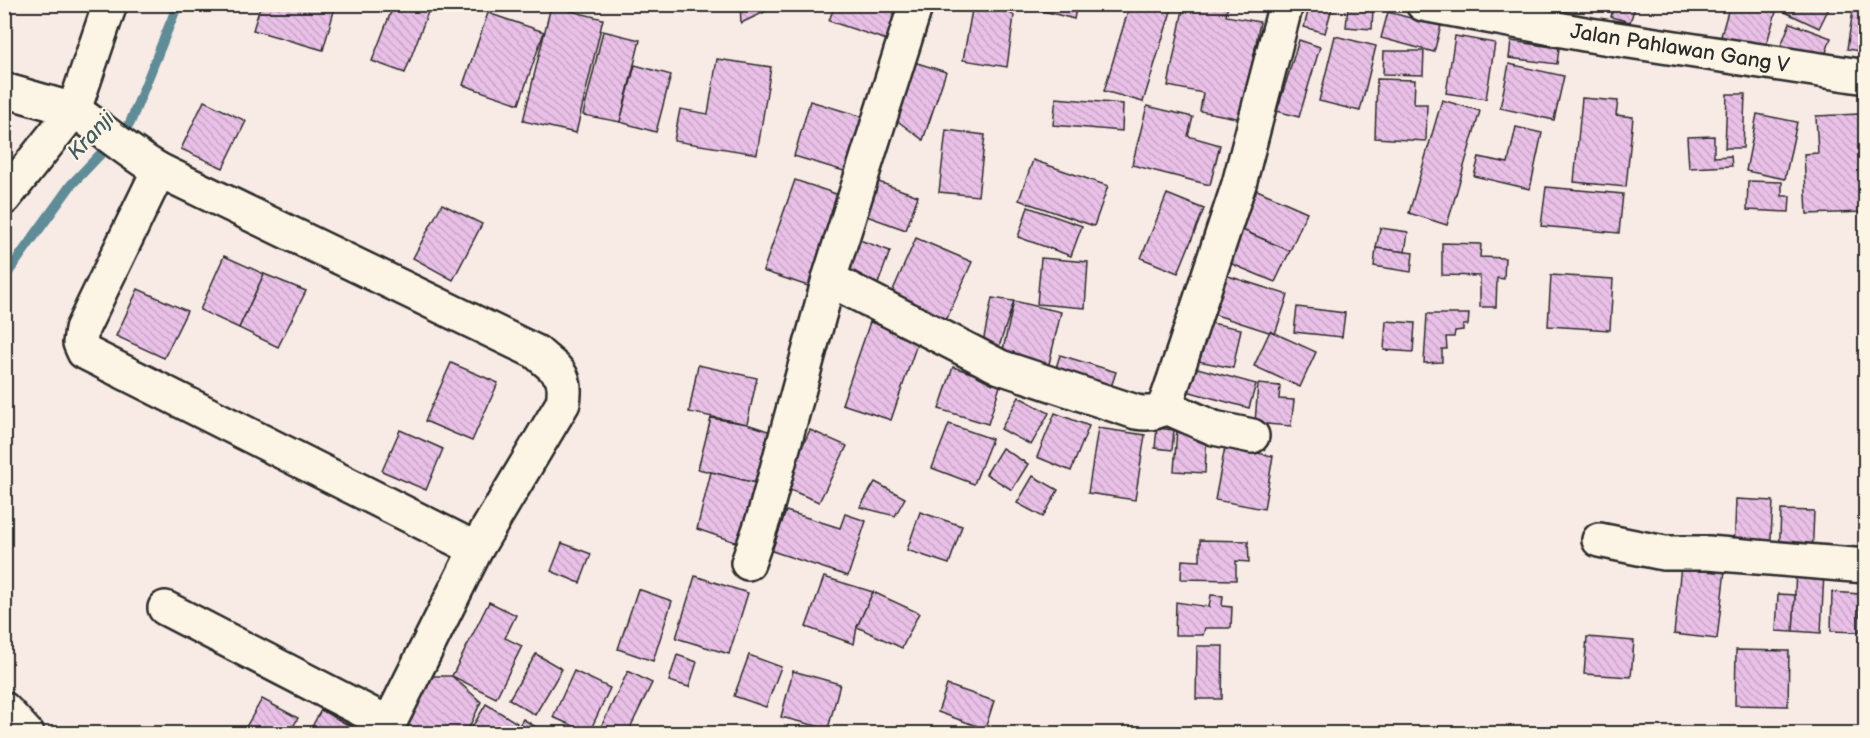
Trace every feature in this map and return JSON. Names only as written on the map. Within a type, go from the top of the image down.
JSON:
[{"type":"street","points":[[4,198],[86,118],[110,4]]},
{"type":"street","points":[[748,563],[765,517],[829,279],[916,4]]},
{"type":"street","points":[[829,279],[1000,367],[1136,412],[1158,413],[1164,406],[1239,184],[1286,4]]},
{"type":"street","name":"Jalan Pahlawan Gang V","points":[[1423,4],[1590,35],[1866,77]]},
{"type":"street","points":[[4,90],[86,118],[147,163],[536,352],[562,375],[565,389],[563,404],[476,549],[386,728],[165,608]]},
{"type":"street","points":[[147,163],[82,328],[81,343],[84,352],[476,549]]},
{"type":"street","points":[[1164,406],[1209,426],[1252,436]]},
{"type":"street","points":[[1599,540],[1664,553],[1708,553],[1866,566]]},
{"type":"street","points":[[4,709],[27,734]]},
{"type":"building","points":[[261,4],[336,4],[323,50],[253,30]]},
{"type":"building","points":[[394,4],[431,4],[405,73],[372,61]]},
{"type":"building","points":[[663,4],[687,4],[684,12]]},
{"type":"building","points":[[740,4],[775,4],[775,7],[741,23]]},
{"type":"building","points":[[835,4],[906,4],[893,42],[829,21]]},
{"type":"building","points":[[973,4],[998,4],[1014,16],[1007,67],[963,60]]},
{"type":"building","points":[[1042,4],[1077,4],[1074,19],[1040,10]]},
{"type":"building","points":[[1130,4],[1159,4],[1172,8],[1143,102],[1104,91]]},
{"type":"building","points":[[1184,4],[1228,4],[1226,16],[1260,22],[1242,119],[1200,111],[1203,93],[1168,86]]},
{"type":"building","points":[[1310,4],[1333,4],[1325,33],[1304,27]]},
{"type":"building","points":[[1614,4],[1636,4],[1630,22],[1611,17]]},
{"type":"building","points":[[1730,4],[1750,4],[1776,12],[1765,49],[1721,36]]},
{"type":"building","points":[[1788,4],[1831,4],[1819,28],[1785,12]]},
{"type":"building","points":[[1854,4],[1866,4],[1866,52],[1847,49]]},
{"type":"building","points":[[551,6],[603,19],[576,133],[523,121]]},
{"type":"building","points":[[1348,6],[1373,8],[1372,29],[1346,27]]},
{"type":"building","points":[[1388,12],[1441,26],[1434,52],[1381,38]]},
{"type":"building","points":[[488,13],[544,32],[519,104],[463,85]]},
{"type":"building","points":[[1790,23],[1831,38],[1822,64],[1780,48]]},
{"type":"building","points":[[603,31],[640,40],[620,122],[583,115]]},
{"type":"building","points":[[1335,36],[1376,46],[1360,111],[1319,101]]},
{"type":"building","points":[[1455,36],[1495,43],[1486,99],[1446,93]]},
{"type":"building","points":[[1299,40],[1320,47],[1299,117],[1277,111]]},
{"type":"building","points":[[1511,41],[1559,48],[1557,64],[1509,58]]},
{"type":"building","points":[[1384,51],[1424,51],[1423,75],[1383,74]]},
{"type":"building","points":[[717,59],[771,67],[757,154],[674,141],[680,109],[708,114]]},
{"type":"building","points":[[914,62],[946,72],[923,140],[895,119]]},
{"type":"building","points":[[1509,64],[1564,76],[1554,120],[1500,108]]},
{"type":"building","points":[[635,65],[671,75],[656,132],[620,122]]},
{"type":"building","points":[[1377,79],[1415,80],[1414,104],[1427,104],[1426,141],[1375,138]]},
{"type":"building","points":[[1727,94],[1745,94],[1743,148],[1725,148]]},
{"type":"building","points":[[1056,98],[1123,104],[1122,131],[1053,125]]},
{"type":"building","points":[[1582,98],[1618,101],[1616,115],[1633,117],[1626,187],[1574,182]]},
{"type":"building","points":[[1442,100],[1480,111],[1447,225],[1409,213]]},
{"type":"building","points":[[204,101],[246,121],[223,168],[181,149]]},
{"type":"building","points":[[810,101],[870,119],[854,174],[794,156]]},
{"type":"building","points":[[1147,106],[1193,117],[1188,136],[1220,145],[1210,185],[1132,165]]},
{"type":"building","points":[[1757,114],[1797,122],[1785,179],[1746,171]]},
{"type":"building","points":[[1859,114],[1863,212],[1807,214],[1804,154],[1818,153],[1816,116]]},
{"type":"building","points":[[1516,127],[1542,133],[1530,189],[1474,176],[1479,157],[1508,163]]},
{"type":"building","points":[[946,130],[985,135],[978,196],[939,192]]},
{"type":"building","points":[[1714,136],[1714,157],[1731,156],[1732,166],[1689,168],[1687,137]]},
{"type":"building","points":[[1033,160],[1108,186],[1094,226],[1019,200]]},
{"type":"building","points":[[795,180],[845,197],[814,288],[763,271]]},
{"type":"building","points":[[873,180],[918,196],[906,230],[861,214]]},
{"type":"building","points":[[1748,181],[1782,182],[1782,196],[1790,196],[1789,212],[1747,210]]},
{"type":"building","points":[[1546,187],[1623,194],[1619,233],[1541,226]]},
{"type":"building","points":[[1257,190],[1307,212],[1290,251],[1240,229]]},
{"type":"building","points":[[1167,194],[1204,209],[1178,273],[1141,258]]},
{"type":"building","points":[[442,204],[482,224],[453,280],[413,258]]},
{"type":"building","points":[[1028,207],[1082,226],[1071,256],[1018,237]]},
{"type":"building","points":[[1380,228],[1408,232],[1405,252],[1376,248]]},
{"type":"building","points":[[1240,229],[1290,251],[1275,282],[1225,261]]},
{"type":"building","points":[[916,238],[972,262],[945,323],[889,299]]},
{"type":"building","points":[[857,239],[890,251],[876,289],[843,277]]},
{"type":"building","points":[[1442,243],[1481,244],[1480,257],[1505,258],[1504,279],[1497,278],[1496,307],[1480,307],[1480,276],[1442,275]]},
{"type":"building","points":[[1376,248],[1413,253],[1411,272],[1374,266]]},
{"type":"building","points":[[224,256],[264,274],[239,328],[200,310]]},
{"type":"building","points":[[1041,258],[1088,262],[1085,308],[1037,304]]},
{"type":"building","points":[[264,274],[306,291],[278,347],[239,328]]},
{"type":"building","points":[[1225,275],[1288,295],[1275,334],[1213,314]]},
{"type":"building","points":[[1551,275],[1613,279],[1610,330],[1548,326]]},
{"type":"building","points":[[138,289],[187,311],[164,358],[116,336]]},
{"type":"building","points":[[992,298],[1014,301],[995,359],[983,342]]},
{"type":"building","points":[[1014,301],[1061,312],[1049,364],[1002,354]]},
{"type":"building","points":[[1297,307],[1345,313],[1342,337],[1294,332]]},
{"type":"building","points":[[1427,314],[1469,314],[1468,325],[1463,325],[1463,330],[1455,331],[1454,337],[1446,337],[1447,349],[1442,349],[1442,362],[1424,363]]},
{"type":"building","points":[[1386,321],[1415,323],[1413,352],[1384,350]]},
{"type":"building","points":[[870,322],[919,338],[891,420],[842,404]]},
{"type":"building","points":[[1206,322],[1241,329],[1233,368],[1198,361]]},
{"type":"building","points":[[1270,331],[1316,352],[1300,387],[1254,366]]},
{"type":"building","points":[[1060,355],[1116,372],[1111,387],[1055,371]]},
{"type":"building","points":[[451,363],[498,383],[472,441],[425,421]]},
{"type":"building","points":[[698,365],[757,378],[747,424],[689,412]]},
{"type":"building","points":[[1190,366],[1256,384],[1249,408],[1183,390]]},
{"type":"building","points":[[953,367],[1001,383],[988,424],[939,409]]},
{"type":"building","points":[[1258,384],[1280,386],[1279,399],[1294,400],[1291,426],[1255,423]]},
{"type":"building","points":[[1019,397],[1049,413],[1031,445],[1001,429]]},
{"type":"building","points":[[1055,413],[1089,426],[1071,471],[1037,457]]},
{"type":"building","points":[[711,418],[747,424],[777,434],[764,485],[698,469]]},
{"type":"building","points":[[949,424],[992,439],[974,484],[932,468]]},
{"type":"building","points":[[1098,428],[1145,435],[1135,500],[1088,493]]},
{"type":"building","points":[[1157,428],[1174,430],[1172,450],[1155,448]]},
{"type":"building","points":[[1177,428],[1207,430],[1205,473],[1174,471]]},
{"type":"building","points":[[400,430],[443,449],[426,490],[382,471]]},
{"type":"building","points":[[810,430],[847,446],[819,502],[783,487]]},
{"type":"building","points":[[1225,447],[1273,456],[1264,509],[1215,500]]},
{"type":"building","points":[[1002,448],[1028,464],[1012,490],[986,474]]},
{"type":"building","points":[[711,472],[764,485],[744,545],[697,529]]},
{"type":"building","points":[[1033,476],[1058,490],[1043,517],[1017,503]]},
{"type":"building","points":[[875,482],[905,498],[895,516],[860,507]]},
{"type":"building","points":[[1736,499],[1773,501],[1770,555],[1734,553]]},
{"type":"building","points":[[1781,510],[1814,511],[1812,560],[1779,559]]},
{"type":"building","points":[[786,511],[840,528],[845,514],[866,521],[848,576],[772,551]]},
{"type":"building","points":[[920,512],[962,526],[949,564],[907,550]]},
{"type":"building","points":[[1200,540],[1248,541],[1249,562],[1236,561],[1236,580],[1181,579],[1182,560],[1200,561]]},
{"type":"building","points":[[562,543],[591,554],[580,583],[551,571]]},
{"type":"building","points":[[1681,565],[1725,570],[1717,639],[1674,634]]},
{"type":"building","points":[[1796,570],[1824,572],[1821,633],[1793,631]]},
{"type":"building","points":[[695,576],[748,593],[729,654],[676,638]]},
{"type":"building","points":[[824,577],[873,592],[857,627],[854,644],[806,627]]},
{"type":"building","points":[[638,589],[672,601],[653,661],[618,649]]},
{"type":"building","points":[[873,592],[919,613],[902,648],[857,627]]},
{"type":"building","points":[[1832,592],[1860,594],[1859,632],[1831,631]]},
{"type":"building","points":[[1778,594],[1795,595],[1793,632],[1776,631]]},
{"type":"building","points":[[1211,595],[1223,596],[1222,606],[1232,607],[1231,628],[1205,628],[1203,635],[1175,635],[1176,602],[1209,607]]},
{"type":"building","points":[[489,602],[516,615],[505,638],[522,646],[496,698],[452,676]]},
{"type":"building","points":[[1587,637],[1634,641],[1631,677],[1584,674]]},
{"type":"building","points":[[1197,646],[1223,646],[1222,699],[1196,699]]},
{"type":"building","points":[[1736,650],[1789,651],[1788,706],[1735,705]]},
{"type":"building","points":[[536,654],[562,669],[535,715],[509,699]]},
{"type":"building","points":[[677,655],[697,662],[689,687],[669,681]]},
{"type":"building","points":[[749,655],[781,667],[766,707],[734,696]]},
{"type":"building","points":[[574,671],[610,688],[589,733],[553,717]]},
{"type":"building","points":[[628,671],[652,683],[627,734],[609,734],[600,729]]},
{"type":"building","points":[[793,671],[840,684],[828,729],[781,717]]},
{"type":"building","points":[[433,676],[452,676],[481,702],[466,734],[413,734],[403,728]]},
{"type":"building","points":[[947,685],[994,701],[985,729],[938,712]]},
{"type":"building","points":[[262,699],[298,718],[289,734],[242,734]]},
{"type":"building","points":[[486,704],[517,723],[511,734],[468,734]]},
{"type":"building","points":[[321,710],[363,733],[308,734]]},
{"type":"building","points":[[523,719],[547,734],[514,734]]},
{"type":"waterway","name":"Kranji","points":[[4,278],[71,185],[130,123],[178,4]]}]
